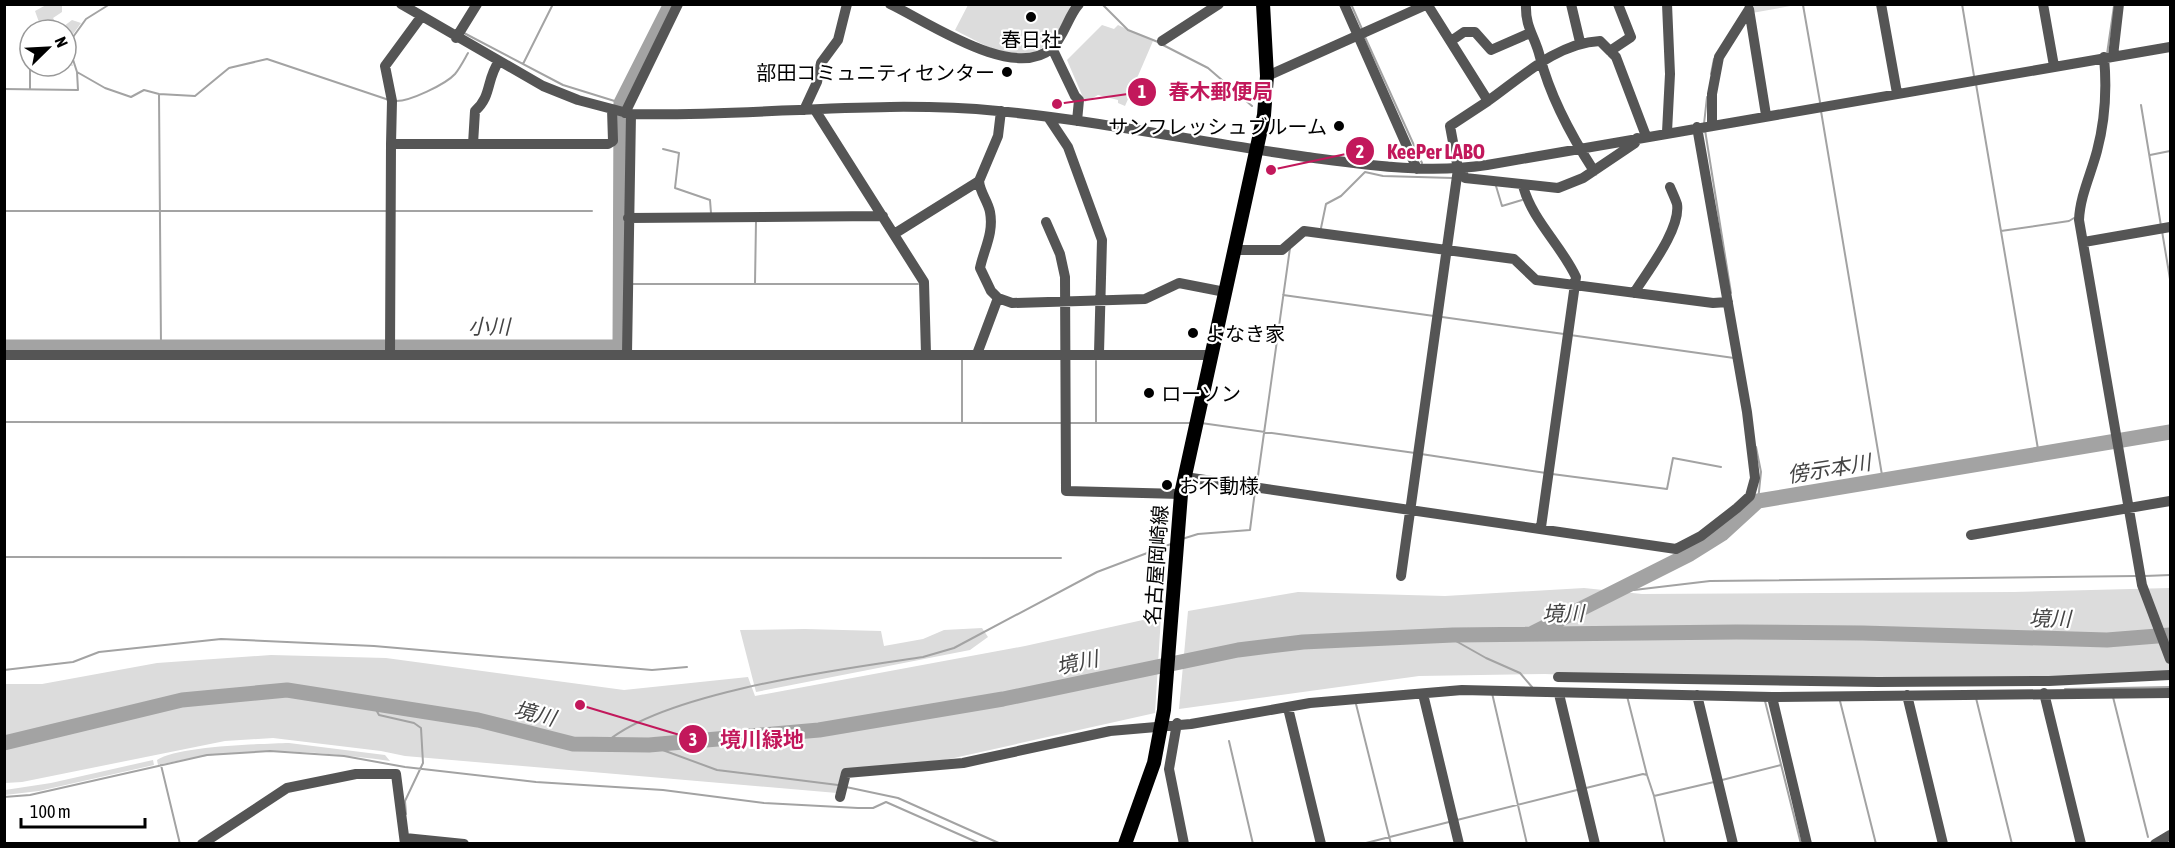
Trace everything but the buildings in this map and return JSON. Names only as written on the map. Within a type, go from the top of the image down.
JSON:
[{"type":"main road","name":"名古屋岡崎線","points":[[1125,843],[1154,763],[1162,725],[1181,494],[1257,150],[1267,76],[1263,4]]},
{"type":"street","points":[[401,4],[456,38],[569,97],[621,112],[959,107],[1077,121],[1257,150],[1417,169],[1459,169],[1697,126],[2170,47]]},
{"type":"street","points":[[456,38],[477,4]]},
{"type":"street","points":[[391,144],[608,144],[613,141],[621,112],[678,4]]},
{"type":"street","points":[[804,110],[820,74],[821,63],[838,40],[847,4]]},
{"type":"street","points":[[890,4],[986,51],[1011,59],[1029,59],[1052,48],[1077,5]]},
{"type":"street","points":[[1162,41],[1219,4]]},
{"type":"street","points":[[1344,4],[1417,169]]},
{"type":"street","points":[[1526,4],[1525,22],[1541,64],[1579,148],[1594,171]]},
{"type":"street","points":[[1571,4],[1580,42]]},
{"type":"street","points":[[1610,51],[1631,37],[1618,4]]},
{"type":"street","points":[[1667,4],[1670,74],[1667,132]]},
{"type":"street","points":[[1881,4],[1897,93]]},
{"type":"street","points":[[2043,4],[2054,66]]},
{"type":"street","points":[[2119,4],[2109,56],[2105,104],[2097,150],[2080,206],[2084,242],[2142,588],[2170,659]]},
{"type":"street","points":[[1267,76],[1427,5],[1488,101]]},
{"type":"street","points":[[1749,8],[1766,115]]},
{"type":"street","points":[[1712,124],[1712,94],[1719,57],[1749,8]]},
{"type":"street","points":[[390,356],[392,101],[386,66],[421,17]]},
{"type":"street","points":[[1451,41],[1464,32],[1475,32],[1491,50],[1530,33]]},
{"type":"street","points":[[1401,576],[1459,169],[1450,126],[1563,49],[1580,42],[1600,41],[1616,57],[1628,85],[1642,137]]},
{"type":"street","points":[[1052,48],[1079,100],[1077,121]]},
{"type":"street","points":[[473,144],[475,111],[486,101],[490,73],[499,61]]},
{"type":"street","points":[[815,110],[924,282],[926,354]]},
{"type":"street","points":[[1001,111],[998,136],[979,181],[979,189],[990,209],[992,227],[980,268],[991,291],[998,298],[1012,303],[1100,302],[1145,298],[1179,283],[1225,292]]},
{"type":"street","points":[[621,112],[628,218],[627,354]]},
{"type":"street","points":[[1048,117],[1068,147],[1102,240],[1099,353]]},
{"type":"street","points":[[1185,477],[1541,527],[1676,549],[1700,536],[1750,496],[1754,488],[1754,467],[1697,126]]},
{"type":"street","points":[[1459,169],[1465,178],[1522,186],[1558,188],[1594,171],[1642,137]]},
{"type":"street","points":[[894,234],[979,181]]},
{"type":"street","points":[[1522,186],[1526,200],[1564,253],[1576,277],[1541,527]]},
{"type":"street","points":[[1634,293],[1669,237],[1676,218],[1677,206],[1670,187]]},
{"type":"street","points":[[628,218],[883,216]]},
{"type":"street","points":[[1046,222],[1063,264],[1067,302],[1066,491],[1181,494]]},
{"type":"street","points":[[2084,242],[2170,227]]},
{"type":"street","points":[[1235,250],[1282,250],[1304,231],[1514,260],[1536,280],[1713,303],[1728,302]]},
{"type":"street","points":[[976,354],[998,298]]},
{"type":"street","points":[[4,355],[1099,353],[1211,355]]},
{"type":"street","points":[[1971,535],[2170,501]]},
{"type":"street","points":[[1558,676],[1878,682],[2049,681],[2170,675]]},
{"type":"street","points":[[841,796],[846,773],[963,763],[1110,731],[1288,708],[1310,703],[1423,693],[1505,690],[1559,694],[1772,697],[2170,693]]},
{"type":"street","points":[[1423,693],[1459,843]]},
{"type":"street","points":[[2044,693],[2081,843]]},
{"type":"street","points":[[1559,694],[1595,843]]},
{"type":"street","points":[[1697,695],[1733,843]]},
{"type":"street","points":[[1907,695],[1943,843]]},
{"type":"street","points":[[1772,697],[1807,843]]},
{"type":"street","points":[[1288,708],[1321,843]]},
{"type":"street","points":[[1177,723],[1169,769],[1184,843]]},
{"type":"street","points":[[202,843],[286,788],[356,774],[396,774],[405,841],[464,843]]},
{"type":"street","points":[[2155,843],[2170,835]]},
{"type":"shaded area","points":[[1071,4],[1059,29],[1048,43],[1024,55],[997,50],[955,30],[968,5]]},
{"type":"shaded area","points":[[46,5],[62,5],[62,12],[53,18],[38,18],[35,11]]},
{"type":"shaded area","points":[[1754,5],[1796,5],[1752,13]]},
{"type":"shaded area","points":[[1102,25],[1114,29],[1118,25],[1153,41],[1125,106],[1118,103],[1118,100],[1098,95],[1085,102],[1067,60]]},
{"type":"shaded area","points":[[1584,588],[1642,594],[2014,592],[2170,588],[2170,676],[1775,683],[1545,674],[1419,676],[1179,709],[1188,611],[1298,592],[1445,596]]},
{"type":"shaded area","points":[[1161,616],[1155,713],[945,760],[842,769],[837,793],[405,756],[273,738],[225,741],[22,782],[5,783],[5,684],[42,684],[157,663],[271,655],[386,658],[624,690],[748,677],[755,696],[1025,646]]},
{"type":"shaded area","points":[[982,628],[988,637],[970,650],[756,692],[740,630],[881,631],[884,646],[923,639],[944,630]]},
{"type":"shaded area","points":[[289,743],[385,755],[390,761],[330,754],[274,751],[218,754],[158,765],[157,760],[167,755],[200,749]]},
{"type":"shaded area","points":[[153,760],[154,765],[39,791],[5,795],[5,790],[51,783]]},
{"type":"waterway","points":[[4,89],[78,90],[77,72],[68,44],[86,19],[110,4]]},
{"type":"waterway","points":[[523,64],[553,4]]},
{"type":"waterway","name":"小川","points":[[4,347],[620,347],[621,103],[671,4]]},
{"type":"waterway","points":[[1102,4],[1128,30],[1158,42]]},
{"type":"waterway","points":[[1351,4],[1362,29]]},
{"type":"waterway","points":[[1962,4],[1974,76]]},
{"type":"waterway","points":[[1803,5],[1820,102]]},
{"type":"waterway","points":[[2107,54],[2114,6]]},
{"type":"waterway","points":[[464,33],[563,85],[621,103]]},
{"type":"waterway","points":[[1365,37],[1422,163]]},
{"type":"waterway","points":[[1163,45],[1208,68],[1252,106]]},
{"type":"waterway","points":[[395,101],[418,96],[444,83],[455,74],[468,53]]},
{"type":"waterway","points":[[78,73],[105,88],[131,97],[144,90],[159,94],[195,96],[229,68],[267,59],[389,100]]},
{"type":"waterway","points":[[1711,74],[1714,59]]},
{"type":"waterway","points":[[30,78],[30,89]]},
{"type":"waterway","points":[[1976,84],[2039,455]]},
{"type":"waterway","points":[[159,94],[161,347]]},
{"type":"waterway","points":[[1704,124],[1707,97]]},
{"type":"waterway","points":[[2141,105],[2161,226]]},
{"type":"waterway","points":[[1821,111],[1883,481]]},
{"type":"waterway","points":[[1705,130],[1731,293]]},
{"type":"waterway","points":[[663,149],[679,153],[675,188],[710,200],[711,213]]},
{"type":"waterway","points":[[2150,155],[2170,151]]},
{"type":"waterway","points":[[1321,228],[1326,204],[1341,196],[1365,172],[1383,176],[1453,178]]},
{"type":"waterway","points":[[1496,186],[1502,206],[1522,200]]},
{"type":"waterway","points":[[4,211],[386,211]]},
{"type":"waterway","points":[[394,211],[592,211]]},
{"type":"waterway","points":[[2001,231],[2069,221],[2074,218]]},
{"type":"waterway","points":[[755,284],[756,221]]},
{"type":"waterway","points":[[2162,231],[2170,279]]},
{"type":"waterway","points":[[1257,483],[1290,248]]},
{"type":"waterway","points":[[632,284],[918,284]]},
{"type":"waterway","points":[[1283,295],[1434,316]]},
{"type":"waterway","points":[[1442,317],[1564,334]]},
{"type":"waterway","points":[[1570,335],[1734,358]]},
{"type":"waterway","points":[[962,359],[962,422]]},
{"type":"waterway","points":[[1096,361],[1096,423]]},
{"type":"waterway","points":[[4,422],[1064,423]]},
{"type":"waterway","points":[[1069,423],[1193,423]]},
{"type":"waterway","points":[[1201,423],[1415,453]]},
{"type":"waterway","name":"傍示本川","points":[[1533,633],[1690,554],[1722,534],[1758,501],[2170,432]]},
{"type":"waterway","points":[[1756,447],[1761,472],[1758,501]]},
{"type":"waterway","points":[[1421,454],[1546,473]]},
{"type":"waterway","points":[[1552,474],[1667,489],[1673,458],[1721,467]]},
{"type":"waterway","points":[[1182,539],[1198,534],[1250,530],[1255,491]]},
{"type":"waterway","points":[[603,745],[630,726],[708,697],[802,676],[923,657],[954,648],[1097,572],[1171,544]]},
{"type":"waterway","points":[[4,557],[1061,558]]},
{"type":"waterway","points":[[2145,576],[2170,575]]},
{"type":"waterway","points":[[1629,585],[1634,590],[1710,581],[2136,576]]},
{"type":"waterway","name":"境川","points":[[4,743],[182,700],[287,690],[478,720],[573,744],[649,745],[819,730],[1003,699],[1238,650],[1303,642],[1453,635],[1736,632],[2107,640],[2170,635]]},
{"type":"waterway","points":[[1447,636],[1486,658],[1520,673],[1532,687]]},
{"type":"waterway","points":[[4,670],[73,662],[99,652],[221,639],[374,646],[652,670],[687,667]]},
{"type":"waterway","points":[[2065,689],[2170,687]]},
{"type":"waterway","points":[[1492,693],[1527,844]]},
{"type":"waterway","points":[[1627,696],[1647,775]]},
{"type":"waterway","points":[[2113,697],[2148,837]]},
{"type":"waterway","points":[[1976,698],[2012,844]]},
{"type":"waterway","points":[[1765,701],[1801,844]]},
{"type":"waterway","points":[[1840,701],[1876,844]]},
{"type":"waterway","points":[[373,704],[379,715],[414,723],[421,728],[423,763],[405,801],[406,814]]},
{"type":"waterway","points":[[1356,704],[1391,844]]},
{"type":"waterway","points":[[1229,741],[1253,844]]},
{"type":"waterway","points":[[649,745],[717,770],[838,785]]},
{"type":"waterway","points":[[4,797],[30,795],[207,755],[270,751],[344,756],[405,767],[536,782],[663,790],[764,803],[873,808],[886,802],[981,844]]},
{"type":"waterway","points":[[161,765],[180,844]]},
{"type":"waterway","points":[[1722,780],[1781,765]]},
{"type":"waterway","points":[[1586,788],[1643,774],[1647,775],[1654,796],[1714,782]]},
{"type":"waterway","points":[[846,787],[898,798],[1001,844]]},
{"type":"waterway","points":[[1457,820],[1577,790]]},
{"type":"waterway","points":[[1654,796],[1665,844]]},
{"type":"waterway","points":[[1362,844],[1449,822]]},
{"type":"place","name":"春日社","points":[[1031,17]]},
{"type":"place","name":"部田コミュニティセンター","points":[[1007,72]]},
{"type":"place","name":"春木郵便局","points":[[1057,104]]},
{"type":"place","name":"サンフレッシュブルーム","points":[[1339,126]]},
{"type":"place","name":"KeePer LABO","points":[[1271,170]]},
{"type":"place","name":"よなき家","points":[[1193,333]]},
{"type":"place","name":"ローソン","points":[[1149,393]]},
{"type":"place","name":"お不動様","points":[[1167,485]]},
{"type":"place","name":"境川緑地","points":[[580,705]]}]
